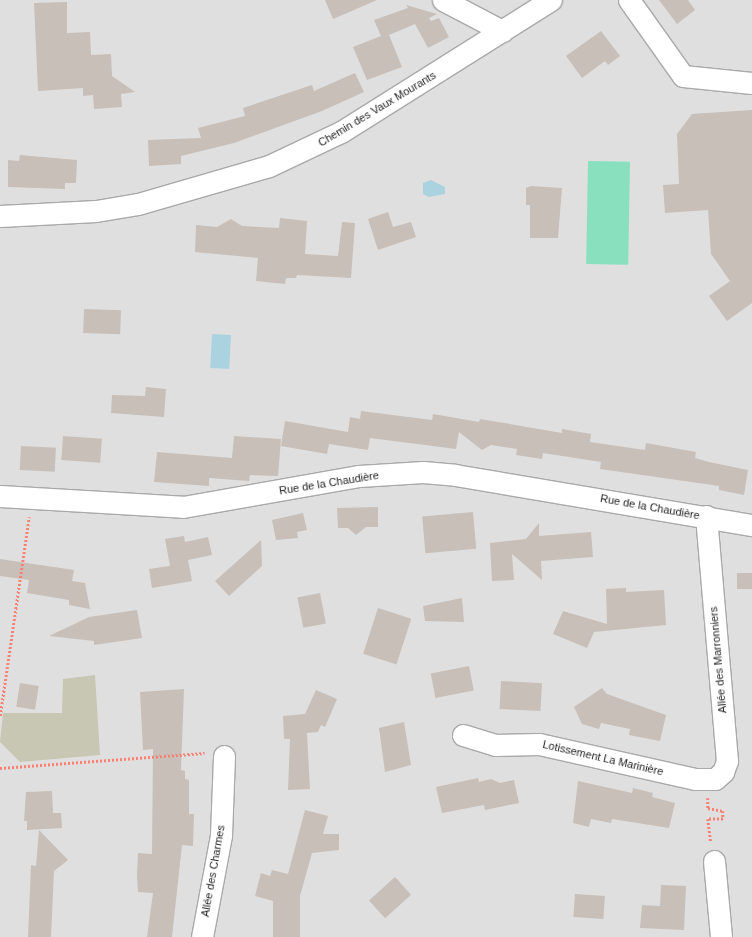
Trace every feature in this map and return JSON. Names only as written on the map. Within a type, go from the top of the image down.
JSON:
[{"type":"street","points":[[443,0],[502,31]]},
{"type":"street","name":"Chemin des Vaux Mourants","points":[[0,216],[96,211],[138,204],[269,166],[341,132],[551,0]]},
{"type":"street","points":[[629,0],[684,76],[752,84]]},
{"type":"street","name":"Rue de la Chaudière","points":[[0,496],[184,507],[359,476],[423,472],[455,474],[752,525]]},
{"type":"street","name":"Allée des Marronniers","points":[[701,780],[715,779],[724,772],[727,761],[706,516]]},
{"type":"street","name":"Lotissement La Marinière","points":[[463,735],[495,745],[539,744],[701,780]]},
{"type":"street","name":"Allée des Charmes","points":[[202,937],[221,835],[224,756]]},
{"type":"street","points":[[714,861],[721,937]]},
{"type":"path","points":[[0,716],[32,498]]},
{"type":"path","points":[[0,768],[189,753],[224,756]]},
{"type":"path","points":[[701,780],[708,808],[723,811],[723,819],[708,820],[714,861]]},
{"type":"shaded area","points":[[0,0],[752,0],[752,937],[0,937]]},
{"type":"shaded area","points":[[95,675],[100,755],[20,762],[0,742],[3,713],[62,713],[63,679]]},
{"type":"green space","points":[[588,161],[630,162],[628,265],[586,264]]},
{"type":"water","points":[[431,180],[445,187],[445,194],[429,197],[423,194],[423,183]]},
{"type":"water","points":[[212,334],[231,335],[229,369],[210,368]]},
{"type":"building","points":[[325,0],[377,0],[333,19]]},
{"type":"building","points":[[659,0],[688,0],[695,10],[677,24]]},
{"type":"building","points":[[67,2],[67,33],[90,32],[91,55],[111,54],[112,76],[135,92],[121,94],[122,107],[94,109],[93,95],[83,96],[83,88],[38,91],[34,3]]},
{"type":"building","points":[[406,5],[437,14],[429,18],[431,21],[439,18],[449,37],[428,48],[415,24],[389,35],[402,67],[367,80],[353,47],[381,36],[374,20],[408,8]]},
{"type":"building","points":[[601,31],[620,56],[608,65],[605,61],[582,78],[566,56]]},
{"type":"building","points":[[355,73],[364,92],[322,111],[234,143],[181,156],[181,164],[149,166],[148,140],[201,138],[198,128],[245,116],[243,108],[312,85],[314,91]]},
{"type":"building","points":[[752,110],[752,303],[727,321],[709,296],[730,281],[711,254],[708,210],[665,213],[663,185],[679,184],[677,134],[692,114]]},
{"type":"building","points":[[20,155],[77,160],[76,183],[65,183],[65,189],[8,187],[8,160],[19,161]]},
{"type":"building","points":[[531,186],[562,188],[558,238],[530,238],[530,205],[526,205],[526,188]]},
{"type":"building","points":[[388,212],[393,227],[411,222],[416,237],[378,250],[368,219]]},
{"type":"building","points":[[280,218],[307,221],[305,254],[338,256],[342,222],[355,223],[351,278],[297,275],[296,278],[286,278],[285,284],[256,281],[258,258],[195,252],[196,225],[217,227],[231,219],[242,226],[279,228]]},
{"type":"building","points":[[84,309],[121,310],[120,334],[83,333]]},
{"type":"building","points":[[146,387],[166,389],[164,417],[111,413],[112,395],[145,396]]},
{"type":"building","points":[[361,411],[432,420],[433,414],[479,422],[480,419],[562,433],[562,429],[591,434],[590,442],[645,450],[646,443],[696,452],[695,458],[748,470],[744,495],[719,490],[719,486],[600,469],[601,462],[543,453],[542,459],[516,455],[517,449],[491,445],[482,450],[459,432],[456,449],[370,438],[368,450],[329,444],[327,454],[281,446],[285,421],[348,432],[350,417],[360,419]]},
{"type":"building","points":[[63,436],[102,439],[100,463],[61,460]]},
{"type":"building","points":[[234,436],[281,439],[278,476],[250,475],[249,481],[209,478],[209,486],[154,482],[157,452],[232,458]]},
{"type":"building","points":[[21,446],[56,448],[55,472],[20,470]]},
{"type":"building","points":[[378,507],[378,527],[366,527],[356,535],[348,528],[338,528],[337,508]]},
{"type":"building","points":[[473,512],[476,549],[425,553],[422,516]]},
{"type":"building","points":[[303,513],[307,530],[297,532],[298,538],[276,540],[272,520]]},
{"type":"building","points":[[539,523],[539,536],[591,532],[593,557],[541,561],[542,580],[512,554],[514,580],[492,581],[490,543],[526,539]]},
{"type":"building","points":[[184,536],[185,542],[208,537],[212,555],[188,560],[192,581],[152,588],[149,569],[170,566],[165,539]]},
{"type":"building","points":[[261,540],[262,566],[229,596],[215,581]]},
{"type":"building","points":[[0,559],[74,570],[72,581],[85,583],[90,609],[69,605],[69,600],[27,593],[29,580],[0,576]]},
{"type":"building","points":[[737,573],[752,573],[752,589],[737,589]]},
{"type":"building","points":[[626,588],[626,592],[664,590],[666,625],[594,632],[587,648],[553,634],[563,611],[607,624],[606,589]]},
{"type":"building","points":[[320,593],[326,623],[303,628],[297,597]]},
{"type":"building","points":[[462,598],[464,622],[425,621],[423,606]]},
{"type":"building","points":[[378,608],[411,619],[396,664],[363,654]]},
{"type":"building","points":[[137,610],[142,638],[94,645],[94,641],[49,636],[89,617]]},
{"type":"building","points":[[469,666],[474,691],[435,698],[431,673]]},
{"type":"building","points":[[501,681],[542,683],[540,711],[500,709]]},
{"type":"building","points":[[20,683],[39,686],[35,710],[16,707]]},
{"type":"building","points":[[602,688],[607,694],[666,715],[660,741],[629,735],[630,729],[601,723],[599,729],[582,724],[574,707]]},
{"type":"building","points":[[184,689],[181,770],[185,771],[185,779],[189,780],[189,814],[194,814],[193,846],[182,845],[172,937],[147,937],[153,893],[138,892],[137,876],[138,853],[152,854],[153,749],[143,750],[140,692]]},
{"type":"building","points":[[316,690],[337,699],[325,727],[321,725],[318,732],[307,733],[310,789],[288,790],[290,739],[284,739],[283,716],[305,714]]},
{"type":"building","points":[[404,722],[411,765],[385,772],[379,728]]},
{"type":"building","points":[[478,778],[479,782],[491,779],[500,783],[514,780],[519,803],[485,810],[484,805],[442,813],[436,787]]},
{"type":"building","points":[[578,781],[632,793],[633,788],[653,793],[652,797],[675,803],[669,828],[612,819],[611,823],[591,819],[589,827],[573,823]]},
{"type":"building","points":[[52,791],[53,813],[61,813],[62,828],[27,830],[27,821],[24,821],[26,792]]},
{"type":"building","points":[[305,810],[328,816],[323,834],[339,834],[339,850],[312,853],[300,896],[300,937],[273,937],[273,901],[255,896],[261,873],[270,876],[272,870],[288,874]]},
{"type":"building","points":[[39,830],[68,860],[54,871],[51,937],[28,937],[31,865],[36,866]]},
{"type":"building","points":[[395,877],[411,895],[385,918],[369,900]]},
{"type":"building","points":[[661,885],[686,886],[684,930],[640,928],[642,905],[660,906]]},
{"type":"building","points":[[575,894],[605,896],[603,919],[573,917]]}]
